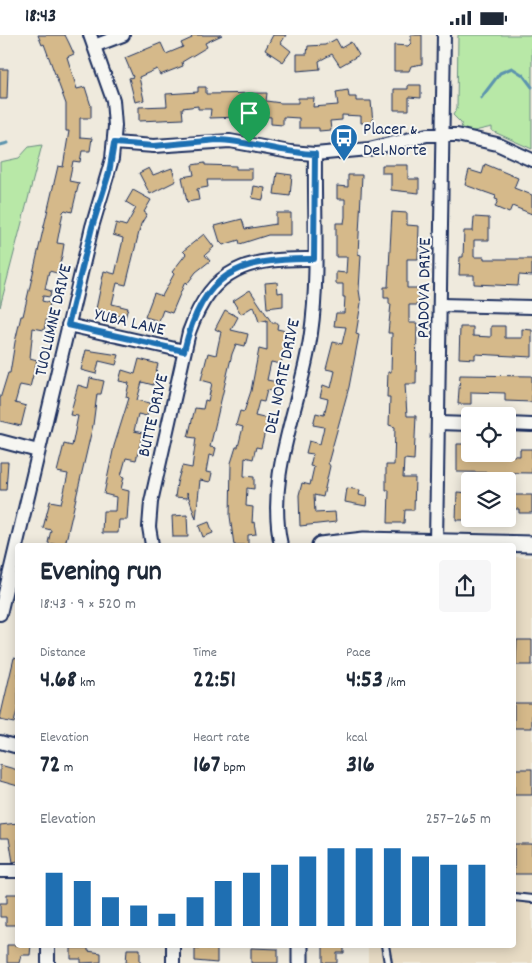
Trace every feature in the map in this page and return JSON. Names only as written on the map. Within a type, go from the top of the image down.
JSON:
[{"type":"street","points":[[92,41],[123,35]]},
{"type":"street","name":"PADOVA DRIVE","points":[[436,542],[444,35]]},
{"type":"street","name":"TUOLUMNE DRIVE","points":[[17,543],[92,227],[109,173],[114,143],[113,100],[92,41]]},
{"type":"street","points":[[114,143],[154,146],[230,141],[290,152],[315,154],[343,153],[370,149],[402,139],[443,135],[472,137],[497,144],[532,160]]},
{"type":"street","name":"DEL NORTE DRIVE","points":[[281,543],[277,526],[277,489],[311,335],[315,154]]},
{"type":"street","name":"BUTTE DRIVE","points":[[152,543],[149,527],[151,502],[184,351],[197,308],[207,293],[221,280],[238,269],[259,262],[314,259]]},
{"type":"street","points":[[440,305],[532,307]]},
{"type":"street","name":"YUBA LANE","points":[[68,325],[184,351]]},
{"type":"street","points":[[438,423],[461,424]]},
{"type":"street","points":[[516,424],[532,425]]},
{"type":"street","points":[[0,441],[38,451]]},
{"type":"street","points":[[333,543],[346,541],[484,543]]},
{"type":"street","points":[[516,544],[532,544]]},
{"type":"street","name":"TUOLUMNE DRIVE","points":[[0,615],[15,550]]},
{"type":"street","points":[[0,742],[15,746]]},
{"type":"street","points":[[0,871],[15,871]]},
{"type":"street","points":[[48,948],[48,963]]},
{"type":"street","points":[[173,948],[173,963]]},
{"type":"street","points":[[300,948],[300,963]]},
{"type":"lane","points":[[516,897],[532,899]]},
{"type":"lane","points":[[386,948],[388,963]]},
{"type":"shaded area","points":[[516,557],[532,557],[532,963],[368,963],[368,948],[516,948]]},
{"type":"green space","points":[[458,35],[532,35],[532,149],[492,131],[492,127],[470,132],[462,129],[461,123],[453,115],[457,108]]},
{"type":"green space","points":[[42,145],[0,307],[0,162],[19,158],[29,147]]},
{"type":"building","points":[[38,35],[65,35],[74,54],[67,57],[77,89],[85,87],[91,106],[91,118],[80,118],[80,137],[92,138],[90,151],[82,151],[80,162],[73,161],[69,181],[79,183],[72,212],[65,210],[63,212],[57,243],[64,244],[62,256],[57,273],[49,271],[45,289],[51,291],[50,297],[43,296],[42,301],[50,303],[44,330],[33,328],[30,358],[37,360],[30,387],[20,385],[15,403],[26,406],[21,426],[0,421],[0,399],[8,373],[10,373],[21,316],[23,316],[58,166],[63,167],[69,131],[66,131],[66,104],[44,44],[42,45]]},
{"type":"building","points":[[190,35],[222,35],[205,43],[207,47],[182,62],[183,66],[160,75],[157,69],[139,77],[144,100],[135,102],[129,78],[133,77],[125,58],[161,43],[166,54],[183,47],[181,43],[192,38]]},
{"type":"building","points":[[273,35],[286,35],[281,43],[291,51],[283,62],[265,50]]},
{"type":"building","points":[[411,35],[422,35],[422,64],[411,66],[409,71],[394,71],[394,45],[408,46],[411,43]]},
{"type":"building","points":[[336,39],[341,48],[351,42],[359,55],[340,66],[332,54],[319,61],[320,69],[297,71],[297,54],[307,54],[308,46],[325,45]]},
{"type":"building","points":[[0,69],[8,69],[7,99],[0,99]]},
{"type":"building","points":[[408,85],[421,85],[421,98],[409,97],[409,110],[394,110],[394,89],[408,89]]},
{"type":"building","points":[[198,87],[206,87],[206,94],[267,93],[266,101],[281,103],[298,103],[298,98],[314,98],[313,107],[338,105],[336,92],[348,90],[349,97],[356,97],[356,101],[371,101],[373,123],[361,123],[361,116],[342,115],[342,120],[330,121],[331,130],[319,131],[319,128],[299,128],[299,118],[283,117],[283,125],[271,124],[271,117],[259,116],[259,108],[240,107],[240,117],[210,118],[211,109],[198,109],[198,106],[182,108],[183,119],[139,121],[139,107],[167,106],[166,94],[198,92]]},
{"type":"building","points":[[205,163],[205,165],[236,166],[236,169],[252,169],[252,180],[207,180],[208,187],[197,189],[199,200],[187,202],[182,177],[194,175],[192,165]]},
{"type":"building","points":[[485,164],[518,178],[514,188],[532,195],[532,214],[512,206],[509,213],[495,207],[498,200],[495,199],[496,196],[465,185],[469,170],[482,174]]},
{"type":"building","points":[[382,165],[408,165],[408,179],[419,179],[419,193],[391,190],[391,173],[382,173]]},
{"type":"building","points":[[149,168],[153,175],[172,168],[176,181],[150,194],[139,173]]},
{"type":"building","points":[[277,173],[292,175],[290,196],[274,194]]},
{"type":"building","points":[[348,175],[362,175],[358,254],[361,255],[359,290],[361,303],[356,334],[359,335],[349,387],[328,463],[330,466],[323,497],[314,495],[315,513],[335,512],[336,522],[300,526],[299,495],[302,483],[310,485],[314,467],[310,466],[313,454],[306,453],[309,441],[320,444],[324,427],[313,425],[316,413],[324,415],[328,399],[320,397],[323,385],[331,388],[335,371],[326,369],[333,342],[342,344],[346,327],[334,326],[336,313],[344,313],[345,297],[343,297],[343,284],[336,284],[336,272],[346,273],[347,257],[336,257],[336,223],[344,223],[345,217],[345,199],[337,199],[337,186],[348,187]]},
{"type":"building","points":[[254,186],[265,188],[263,200],[252,198]]},
{"type":"building","points":[[133,190],[151,200],[144,212],[147,214],[141,224],[126,285],[117,283],[112,304],[128,308],[125,318],[96,309],[104,271],[115,274],[122,244],[123,238],[113,235],[116,223],[126,226],[136,208],[126,202]]},
{"type":"building","points":[[392,212],[407,213],[407,225],[419,226],[418,259],[407,259],[407,288],[418,288],[418,305],[409,305],[409,323],[417,323],[416,384],[405,384],[407,416],[416,416],[414,460],[404,459],[403,478],[415,478],[414,510],[405,510],[404,523],[388,523],[389,490],[386,490],[386,465],[394,465],[395,427],[389,425],[390,397],[387,397],[388,372],[391,372],[392,333],[388,333],[391,304],[389,304],[389,298],[384,298],[384,287],[388,287]]},
{"type":"building","points":[[276,213],[291,213],[291,235],[268,235],[240,244],[239,240],[223,245],[220,242],[215,226],[242,219],[245,229],[276,224]]},
{"type":"building","points":[[474,217],[489,218],[489,240],[474,240],[474,257],[484,257],[484,259],[532,259],[532,276],[519,275],[518,286],[474,284],[474,275],[459,275],[460,257],[463,257],[464,231],[473,231]]},
{"type":"building","points":[[204,234],[214,247],[205,255],[210,261],[196,272],[187,284],[185,282],[172,313],[163,310],[159,321],[145,317],[154,293],[162,296],[174,274],[172,272],[186,254],[183,251]]},
{"type":"building","points":[[277,282],[278,293],[283,292],[283,306],[267,308],[265,283]]},
{"type":"building","points":[[250,290],[272,323],[278,323],[277,329],[286,331],[281,364],[271,362],[267,380],[277,382],[275,392],[267,390],[264,402],[259,401],[255,416],[268,419],[261,448],[256,447],[253,459],[245,457],[244,476],[254,477],[254,489],[247,488],[246,506],[253,507],[252,523],[254,522],[256,534],[248,535],[248,543],[234,543],[230,516],[231,463],[236,447],[238,447],[243,427],[236,425],[240,411],[244,412],[251,391],[259,349],[267,351],[267,320],[259,322],[254,306],[241,314],[233,301]]},
{"type":"building","points":[[225,310],[238,317],[231,330],[248,334],[245,346],[236,344],[232,354],[210,447],[216,448],[214,456],[209,455],[206,472],[212,473],[210,482],[200,480],[196,519],[187,492],[187,498],[175,497],[182,466],[192,468],[196,438],[188,437],[195,408],[203,409],[205,400],[208,401],[212,383],[201,380],[208,353],[216,355],[221,332],[215,329]]},
{"type":"building","points":[[491,326],[505,326],[505,338],[522,338],[522,329],[532,330],[532,357],[475,354],[475,359],[459,358],[460,327],[473,327],[473,336],[491,337]]},
{"type":"building","points":[[86,350],[119,355],[116,365],[99,361],[96,374],[81,370]]},
{"type":"building","points":[[139,359],[158,364],[153,385],[142,382],[137,400],[150,403],[147,416],[138,414],[134,431],[143,433],[136,460],[126,458],[121,476],[124,477],[121,489],[129,491],[127,520],[119,520],[118,533],[102,533],[103,511],[115,511],[116,497],[104,494],[114,446],[129,398],[126,397],[129,383],[119,381],[122,370],[135,374]]},
{"type":"building","points":[[460,375],[532,376],[532,402],[505,401],[505,393],[471,392],[471,404],[458,404]]},
{"type":"building","points":[[90,378],[104,381],[101,394],[97,394],[93,425],[65,543],[48,543],[51,530],[43,528],[50,501],[61,503],[68,474],[57,472],[64,444],[72,446],[78,416],[70,415],[78,385],[88,388]]},
{"type":"building","points":[[457,444],[461,444],[461,462],[516,462],[516,456],[520,456],[520,449],[532,449],[532,473],[457,472]]},
{"type":"building","points":[[0,462],[8,462],[6,490],[0,490]]},
{"type":"building","points":[[347,488],[360,490],[359,495],[367,497],[366,506],[345,502]]},
{"type":"building","points":[[457,492],[461,492],[461,520],[456,520]]},
{"type":"building","points":[[516,495],[532,495],[532,513],[519,513],[519,509],[516,509]]},
{"type":"building","points":[[187,515],[188,537],[173,537],[172,516]]},
{"type":"building","points":[[209,522],[213,533],[203,537],[199,526]]},
{"type":"building","points":[[517,640],[532,640],[532,665],[516,665]]},
{"type":"building","points":[[14,658],[14,723],[0,720]]},
{"type":"building","points":[[516,703],[532,703],[532,728],[516,728]]},
{"type":"building","points":[[0,765],[15,769],[15,785],[0,781]]},
{"type":"building","points":[[516,769],[532,769],[532,795],[516,795]]},
{"type":"building","points":[[15,823],[15,862],[13,862],[9,838],[0,838],[0,825]]},
{"type":"building","points":[[516,844],[532,844],[532,874],[516,874]]},
{"type":"building","points":[[7,894],[15,894],[15,925],[6,925],[6,917],[0,917],[0,903],[7,903]]},
{"type":"building","points":[[7,945],[15,945],[15,948],[31,948],[30,955],[21,955],[19,963],[7,963]]},
{"type":"building","points":[[71,948],[88,948],[88,951],[101,953],[101,962],[81,963],[81,959],[71,959]]},
{"type":"building","points":[[195,948],[217,949],[217,963],[195,961]]},
{"type":"building","points":[[251,948],[278,949],[278,963],[251,963]]},
{"type":"building","points":[[323,948],[344,948],[344,953],[337,953],[337,963],[323,963]]},
{"type":"building","points":[[127,949],[140,949],[140,963],[126,963]]},
{"type":"waterway","points":[[481,98],[500,73],[512,68],[523,75],[532,87]]},
{"type":"waterway","points":[[0,145],[8,143]]},
{"type":"place","name":"Placer & Del Norte","points":[[344,162]]},
{"type":"route","points":[[217,140],[249,143],[302,154],[315,154],[314,259],[278,259],[259,262],[238,269],[221,280],[207,293],[197,308],[184,351],[68,325],[92,227],[109,173],[114,143],[154,146],[217,140]]}]
